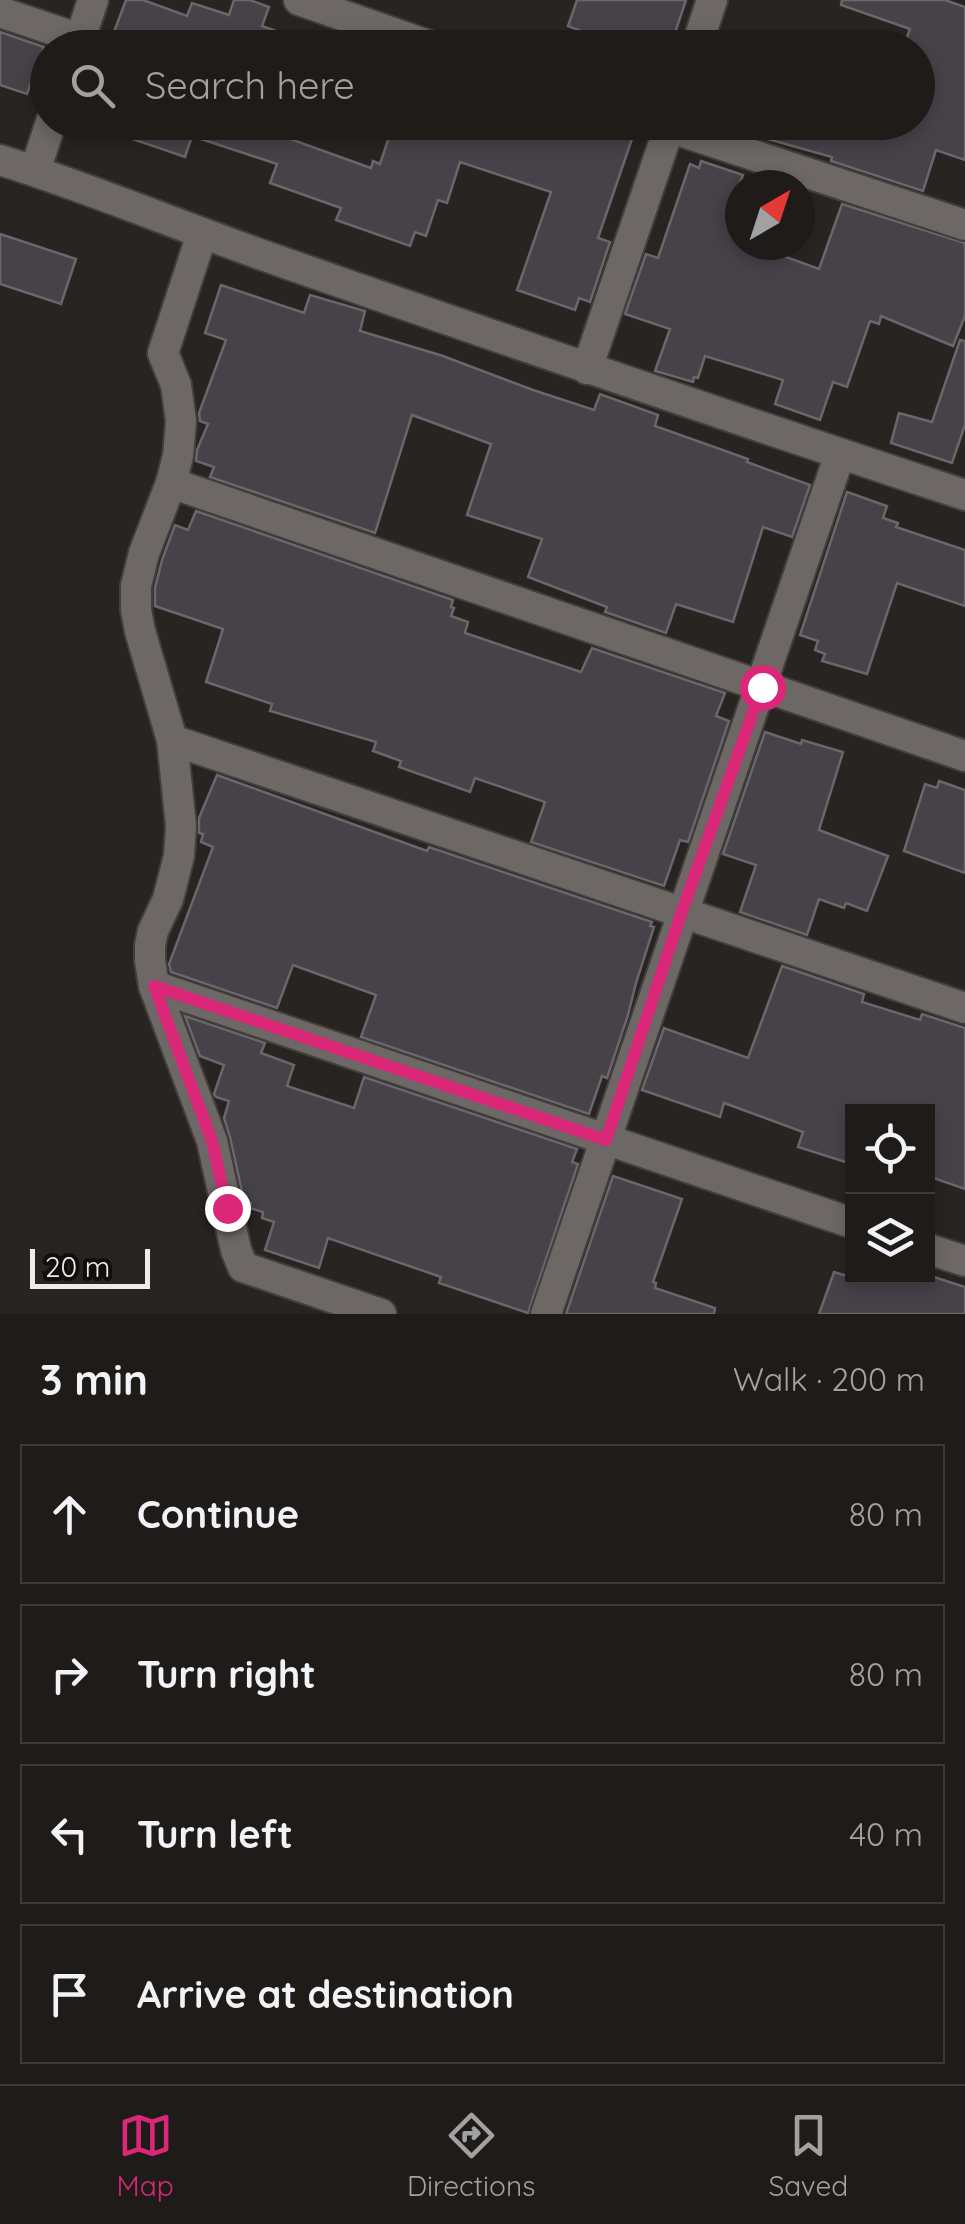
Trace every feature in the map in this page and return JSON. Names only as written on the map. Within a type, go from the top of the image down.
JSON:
[{"type":"street","points":[[83,30],[93,0]]},
{"type":"street","points":[[299,0],[385,30]]},
{"type":"street","points":[[702,30],[712,0]]},
{"type":"street","points":[[0,12],[46,30]]},
{"type":"street","points":[[35,171],[46,140]]},
{"type":"street","points":[[587,369],[659,140]]},
{"type":"street","points":[[712,140],[965,225]]},
{"type":"street","points":[[0,160],[587,369],[965,495]]},
{"type":"street","points":[[202,234],[164,353],[176,386],[181,421],[178,456],[136,586],[140,631],[172,740],[181,826],[179,856],[168,899],[150,945],[154,986],[212,1141],[243,1267],[381,1314]]},
{"type":"street","points":[[546,1314],[840,454]]},
{"type":"street","points":[[171,483],[965,756]]},
{"type":"street","points":[[172,740],[965,1008]]},
{"type":"street","points":[[154,986],[845,1221]]},
{"type":"street","points":[[935,1251],[965,1261]]},
{"type":"building","points":[[126,0],[143,0],[187,16],[192,3],[229,15],[234,0],[250,0],[269,7],[262,26],[273,30],[115,30]]},
{"type":"building","points":[[577,0],[686,0],[676,30],[578,30],[568,26]]},
{"type":"building","points":[[842,0],[945,0],[965,7],[965,160],[936,150],[923,191],[831,161],[832,157],[771,140],[935,140],[935,30],[910,30],[841,5]]},
{"type":"building","points":[[0,32],[30,42],[30,86],[27,94],[0,85]]},
{"type":"building","points":[[135,140],[191,140],[185,157]]},
{"type":"building","points":[[204,140],[293,140],[371,168],[373,161],[380,164],[388,140],[632,140],[598,238],[610,242],[590,302],[579,298],[575,310],[517,290],[551,192],[460,162],[447,203],[438,200],[426,236],[415,232],[410,246],[336,220],[341,208],[270,183],[277,164]]},
{"type":"building","points":[[701,161],[728,170],[725,260],[794,260],[819,269],[842,204],[965,243],[965,316],[953,346],[881,316],[879,324],[870,321],[847,387],[833,382],[820,420],[775,404],[783,380],[705,356],[693,382],[655,371],[670,329],[625,314],[646,254],[658,258],[690,164],[699,168]]},
{"type":"building","points":[[0,234],[76,259],[61,304],[0,284]]},
{"type":"building","points":[[221,285],[304,313],[310,295],[365,311],[360,331],[594,410],[600,394],[658,415],[655,426],[810,485],[792,537],[763,527],[733,622],[676,604],[666,633],[605,612],[607,607],[528,577],[542,539],[467,515],[491,444],[412,415],[375,533],[210,477],[214,467],[196,461],[208,424],[200,421],[199,413],[226,340],[205,333]]},
{"type":"building","points":[[960,340],[965,341],[965,425],[952,463],[891,443],[899,413],[932,422]]},
{"type":"building","points":[[847,492],[887,506],[883,518],[898,523],[896,527],[965,550],[965,606],[897,583],[867,674],[822,661],[825,654],[815,650],[818,641],[800,635]]},
{"type":"building","points":[[196,511],[453,600],[451,616],[468,622],[465,633],[581,672],[592,648],[725,693],[716,716],[729,721],[688,842],[680,840],[664,886],[531,842],[545,802],[475,778],[470,792],[399,767],[401,761],[373,751],[376,742],[270,711],[272,704],[206,682],[223,629],[155,606],[155,588],[175,525],[188,530]]},
{"type":"building","points":[[765,732],[843,752],[819,830],[888,856],[867,911],[819,899],[807,935],[740,912],[756,865],[723,854]]},
{"type":"building","points":[[217,775],[427,851],[429,847],[652,922],[650,926],[654,927],[628,1015],[607,1078],[602,1076],[589,1114],[361,1037],[376,995],[293,965],[277,1008],[171,972],[169,964],[213,847],[201,842],[199,818]]},
{"type":"building","points":[[939,781],[965,790],[965,873],[904,851],[925,784],[937,788]]},
{"type":"building","points":[[782,966],[864,994],[862,1002],[920,1020],[922,1014],[965,1028],[965,1189],[935,1178],[935,1104],[845,1104],[845,1162],[798,1147],[803,1132],[724,1103],[720,1117],[642,1090],[664,1028],[748,1058]]},
{"type":"building","points":[[185,1016],[265,1043],[261,1053],[294,1065],[287,1086],[354,1108],[364,1077],[577,1149],[572,1162],[578,1164],[528,1313],[439,1283],[441,1277],[328,1238],[319,1268],[265,1250],[274,1222],[262,1218],[263,1212],[250,1208],[251,1203],[244,1201],[224,1118],[229,1101],[214,1094],[224,1065],[200,1056]]},
{"type":"building","points":[[613,1176],[682,1199],[653,1282],[655,1288],[715,1308],[714,1314],[566,1314]]},
{"type":"building","points":[[834,1272],[845,1275],[845,1284],[935,1284],[935,1277],[965,1287],[965,1314],[819,1314]]},
{"type":"route","points":[[227,1208],[212,1141],[154,986],[606,1140],[762,687]]}]
